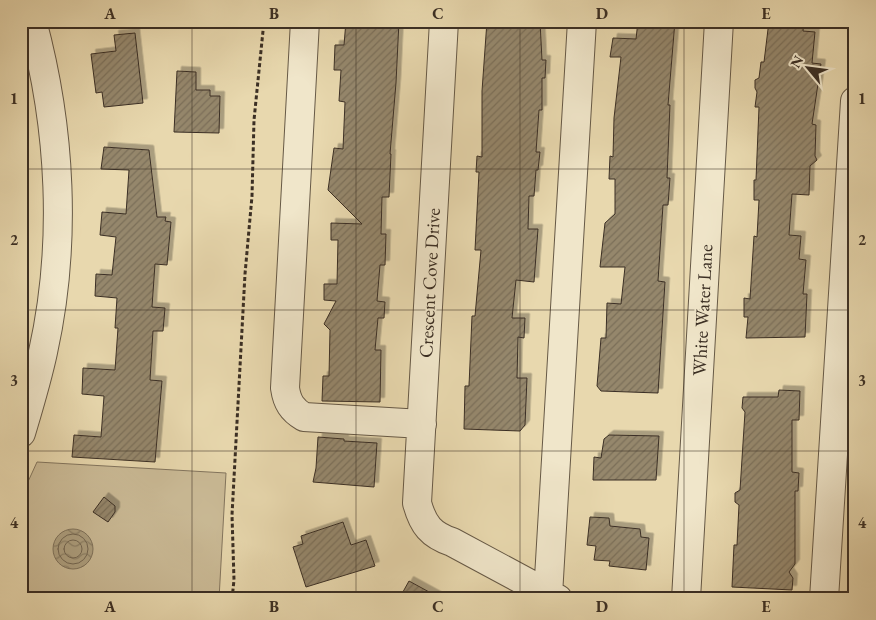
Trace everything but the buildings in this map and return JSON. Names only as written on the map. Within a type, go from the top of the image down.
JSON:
[{"type":"street","points":[[21,433],[33,395],[45,343],[55,273],[58,221],[54,134],[48,91],[32,21]]},
{"type":"street","points":[[305,21],[286,397],[296,413],[304,417],[422,424]]},
{"type":"street","name":"Crescent Cove Drive","points":[[444,21],[417,503],[421,517],[428,529],[440,538],[452,542],[553,597]]},
{"type":"street","points":[[553,597],[582,21]]},
{"type":"street","name":"White Water Lane","points":[[686,599],[719,21]]},
{"type":"street","points":[[824,599],[855,101]]},
{"type":"path","points":[[232,599],[234,580],[232,515],[243,303],[252,196],[254,120],[264,21]]},
{"type":"shaded area","points":[[37,462],[226,473],[219,599],[25,599],[21,597],[21,497]]},
{"type":"water","points":[[77,529],[84,532],[90,538],[93,549],[92,557],[84,566],[77,569],[69,569],[62,566],[54,557],[53,545],[56,538],[65,530]]}]
